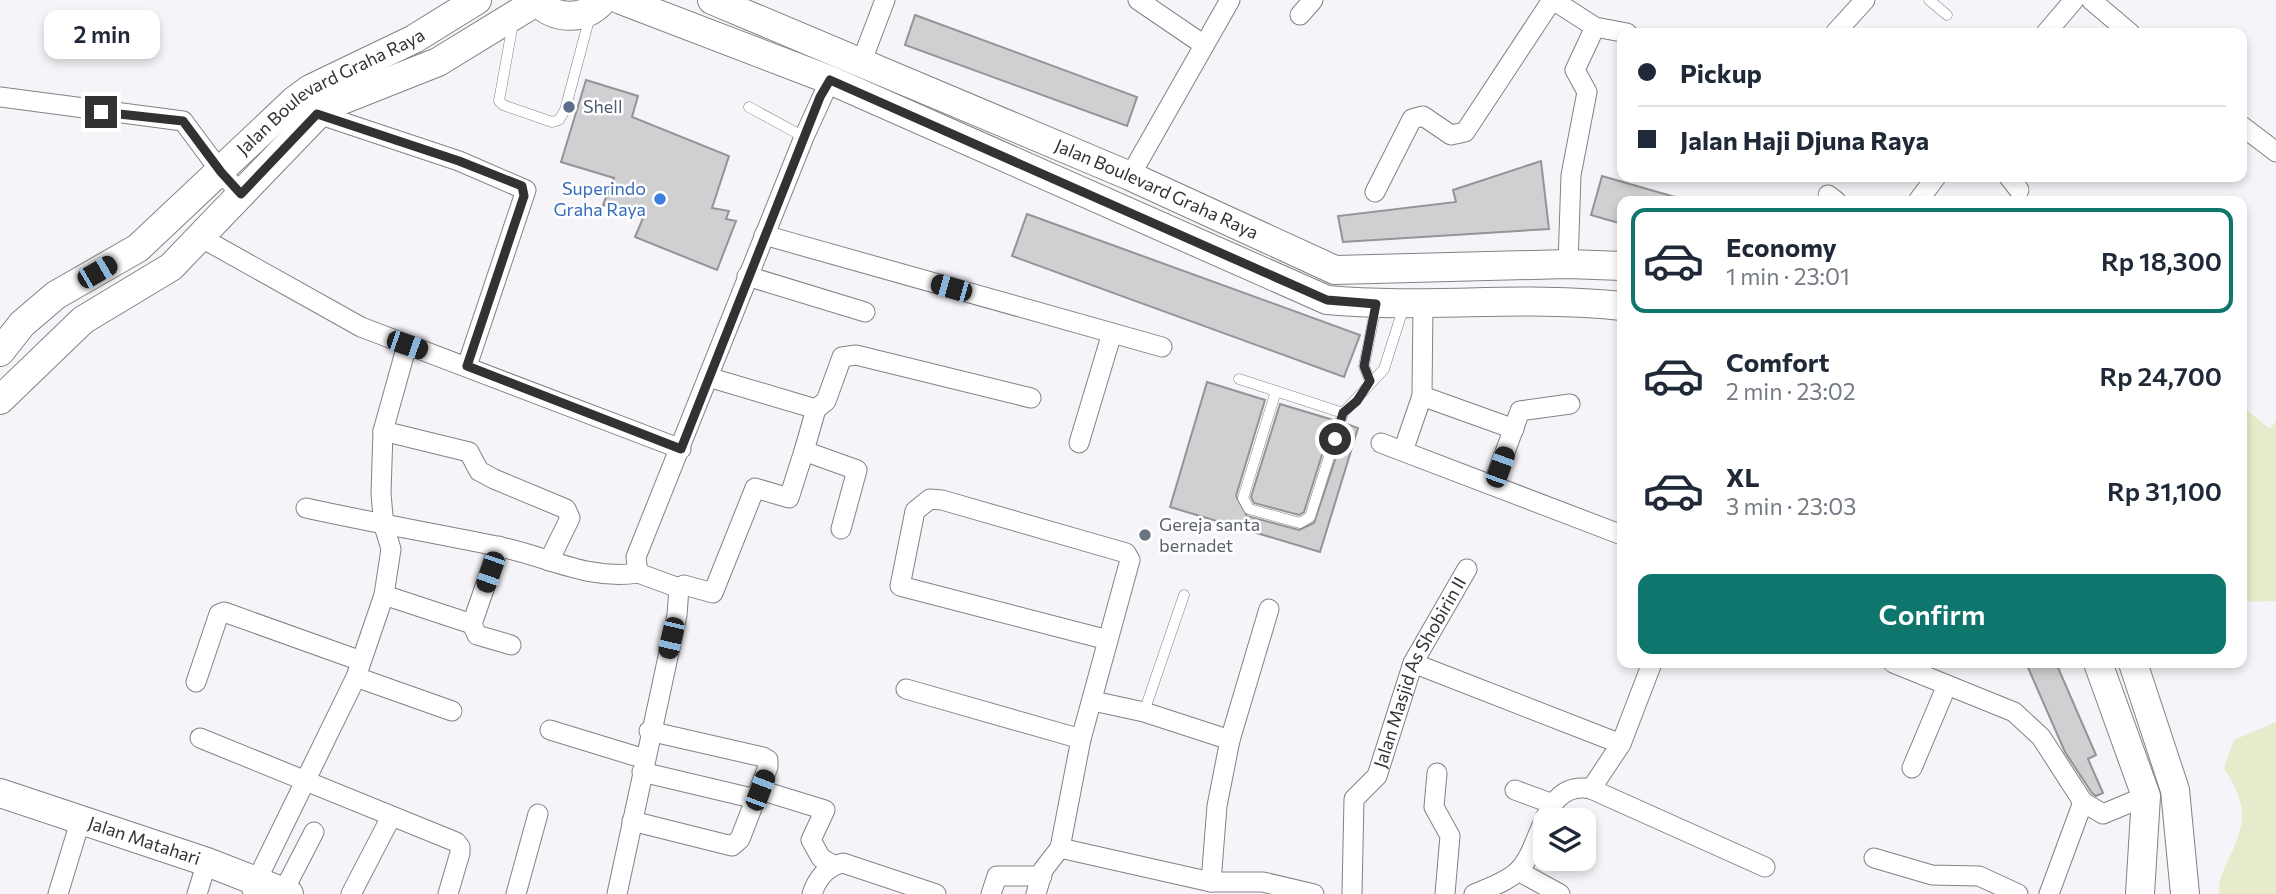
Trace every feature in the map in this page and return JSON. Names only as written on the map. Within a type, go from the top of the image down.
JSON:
[{"type":"main road","name":"Jalan Boulevard Graha Raya","points":[[0,400],[54,344],[83,320],[171,267],[317,114],[346,97],[446,9],[477,0]]},
{"type":"main road","name":"Jalan Boulevard Graha Raya","points":[[621,0],[830,80],[1327,300],[1376,304],[1575,301],[1617,305]]},
{"type":"main road","name":"Jalan Boulevard Graha Raya","points":[[712,0],[1130,176],[1335,270],[1568,264],[1617,266]]},
{"type":"main road","points":[[529,6],[568,17],[597,5]]},
{"type":"main road","name":"Jalan Boulevard Graha Raya","points":[[0,352],[22,324],[56,295],[138,248],[295,100],[310,89],[374,73],[439,62],[529,6]]},
{"type":"main road","points":[[1327,300],[1335,270]]},
{"type":"main road","points":[[2100,668],[2144,788],[2140,894]]},
{"type":"main road","points":[[2135,668],[2173,781],[2185,894]]},
{"type":"main road","points":[[2144,788],[2173,781]]},
{"type":"main road","name":"Jalan Matahari","points":[[0,793],[80,822],[207,862],[253,887],[286,893]]},
{"type":"street","points":[[1138,0],[1204,45]]},
{"type":"street","points":[[1130,176],[1230,0]]},
{"type":"street","points":[[1375,192],[1412,119],[1423,116],[1451,135],[1465,132],[1552,0],[1595,27],[1617,31]]},
{"type":"street","points":[[1840,28],[1865,0]]},
{"type":"street","points":[[2050,28],[2074,0]]},
{"type":"street","points":[[2091,0],[2124,28]]},
{"type":"street","points":[[860,64],[879,15]]},
{"type":"street","points":[[1568,264],[1571,175],[1587,92],[1575,70],[1595,27]]},
{"type":"street","points":[[638,573],[636,558],[747,276],[830,80]]},
{"type":"street","points":[[0,97],[183,121],[241,194]]},
{"type":"street","points":[[317,114],[459,161],[526,190],[467,366]]},
{"type":"street","points":[[2247,129],[2276,152]]},
{"type":"street","points":[[764,235],[1162,347]]},
{"type":"street","points":[[200,237],[361,327],[681,449]]},
{"type":"street","points":[[747,276],[865,312]]},
{"type":"street","points":[[1403,451],[1422,396],[1414,304]]},
{"type":"street","points":[[1079,443],[1112,333]]},
{"type":"street","points":[[253,887],[359,669],[384,595],[391,550],[384,526],[383,431],[407,345]]},
{"type":"street","points":[[306,508],[384,526],[499,546],[614,577],[638,573],[679,588],[684,585],[713,593],[755,488],[789,498],[816,410],[826,401],[842,357],[856,355],[1031,398]]},
{"type":"street","points":[[708,377],[816,410]]},
{"type":"street","points":[[1422,396],[1514,429]]},
{"type":"street","points":[[1493,485],[1520,411],[1570,404]]},
{"type":"street","points":[[383,431],[469,452],[480,471],[566,509],[570,517],[549,561]]},
{"type":"street","points":[[1381,443],[1617,533]]},
{"type":"street","points":[[804,451],[857,470],[841,528]]},
{"type":"street","points":[[991,894],[997,876],[1039,885],[1060,848],[1081,739],[1130,569],[1126,553],[942,500],[930,499],[915,511],[900,586],[1108,640]]},
{"type":"street","points":[[499,546],[472,624],[477,635],[511,645]]},
{"type":"street","name":"Jalan Masjid As Shobirin II","points":[[1352,894],[1354,799],[1377,776],[1413,663],[1467,569]]},
{"type":"street","points":[[617,894],[649,732],[677,615],[679,588]]},
{"type":"street","points":[[384,595],[472,624]]},
{"type":"street","points":[[1211,882],[1217,806],[1230,740],[1269,609]]},
{"type":"street","points":[[196,682],[219,614],[224,612],[452,711]]},
{"type":"street","points":[[1413,663],[1621,744]]},
{"type":"street","points":[[1591,789],[1621,744],[1650,668]]},
{"type":"street","points":[[1905,668],[2014,712],[2041,737],[2083,802],[2103,814],[2144,788]]},
{"type":"street","points":[[1912,768],[1947,685]]},
{"type":"street","points":[[906,689],[1081,739]]},
{"type":"street","points":[[1093,701],[1144,712],[1230,740]]},
{"type":"street","points":[[550,730],[644,765],[825,810],[811,840],[821,858],[833,865]]},
{"type":"street","points":[[632,821],[732,846],[740,839],[768,767],[768,760],[763,757],[649,732]]},
{"type":"street","points":[[200,738],[306,780],[460,847],[448,894]]},
{"type":"street","points":[[1437,773],[1434,807],[1450,836],[1445,894]]},
{"type":"street","points":[[1474,894],[1518,871],[1553,804],[1571,787],[1591,789],[1765,867]]},
{"type":"street","points":[[1515,790],[1553,804]]},
{"type":"street","points":[[2049,894],[2083,802]]},
{"type":"street","points":[[516,894],[538,814]]},
{"type":"street","points":[[351,894],[391,817]]},
{"type":"street","points":[[58,894],[80,822]]},
{"type":"street","points":[[286,893],[314,832]]},
{"type":"street","points":[[1060,848],[1211,882],[1263,882],[1314,894]]},
{"type":"street","points":[[1874,858],[1932,875],[1979,876],[2018,894]]},
{"type":"street","points":[[197,894],[207,862]]},
{"type":"street","points":[[812,894],[816,881],[833,865],[844,863],[936,894]]},
{"type":"street","points":[[1518,871],[1560,894]]},
{"type":"lane","points":[[1929,0],[1947,15]]},
{"type":"lane","points":[[529,6],[498,95],[499,101],[552,122],[559,120],[565,110],[597,5]]},
{"type":"lane","points":[[749,107],[804,137]]},
{"type":"lane","points":[[1370,381],[1364,366],[1376,304]]},
{"type":"lane","points":[[1276,391],[1243,498],[1249,509],[1300,523],[1310,517],[1343,413],[1384,369],[1414,304]]},
{"type":"lane","points":[[1364,366],[1384,369]]},
{"type":"lane","points":[[1238,379],[1343,413]]},
{"type":"lane","points":[[1144,712],[1184,595]]},
{"type":"green space","points":[[2247,410],[2270,429],[2276,421],[2276,601],[2247,602]]},
{"type":"green space","points":[[2276,722],[2276,894],[2219,894],[2221,878],[2238,836],[2242,814],[2237,793],[2224,768],[2234,740]]},
{"type":"building","points":[[915,15],[1137,97],[1127,126],[905,45]]},
{"type":"building","name":"Superindo Graha Raya","points":[[586,80],[638,96],[632,117],[729,156],[712,208],[729,211],[726,219],[736,221],[717,270],[635,237],[643,218],[603,205],[614,178],[561,162]]},
{"type":"building","points":[[1541,161],[1549,229],[1343,242],[1338,216],[1456,202],[1453,190]]},
{"type":"building","points":[[1602,176],[1672,196],[1617,196],[1617,223],[1591,215]]},
{"type":"building","points":[[1027,214],[1360,335],[1344,377],[1012,256]]},
{"type":"building","points":[[1207,382],[1265,400],[1236,496],[1247,516],[1299,530],[1314,523],[1347,424],[1358,428],[1320,552],[1170,507]]},
{"type":"building","points":[[1280,404],[1333,420],[1304,512],[1299,515],[1254,503],[1251,497]]},
{"type":"building","points":[[2028,668],[2058,668],[2096,755],[2088,759],[2103,793],[2096,796],[2092,793],[2065,752]]},
{"type":"place","name":"Shell","points":[[569,107]]},
{"type":"place","name":"Superindo Graha Raya","points":[[660,199]]},
{"type":"place","name":"Gereja santa bernadet","points":[[1145,535]]},
{"type":"route","points":[[101,112],[183,121],[241,194],[317,114],[459,161],[522,186],[526,190],[467,366],[681,449],[755,256],[820,97],[830,80],[1327,300],[1376,304],[1364,366],[1370,381],[1357,401],[1343,413],[1335,439]]}]
